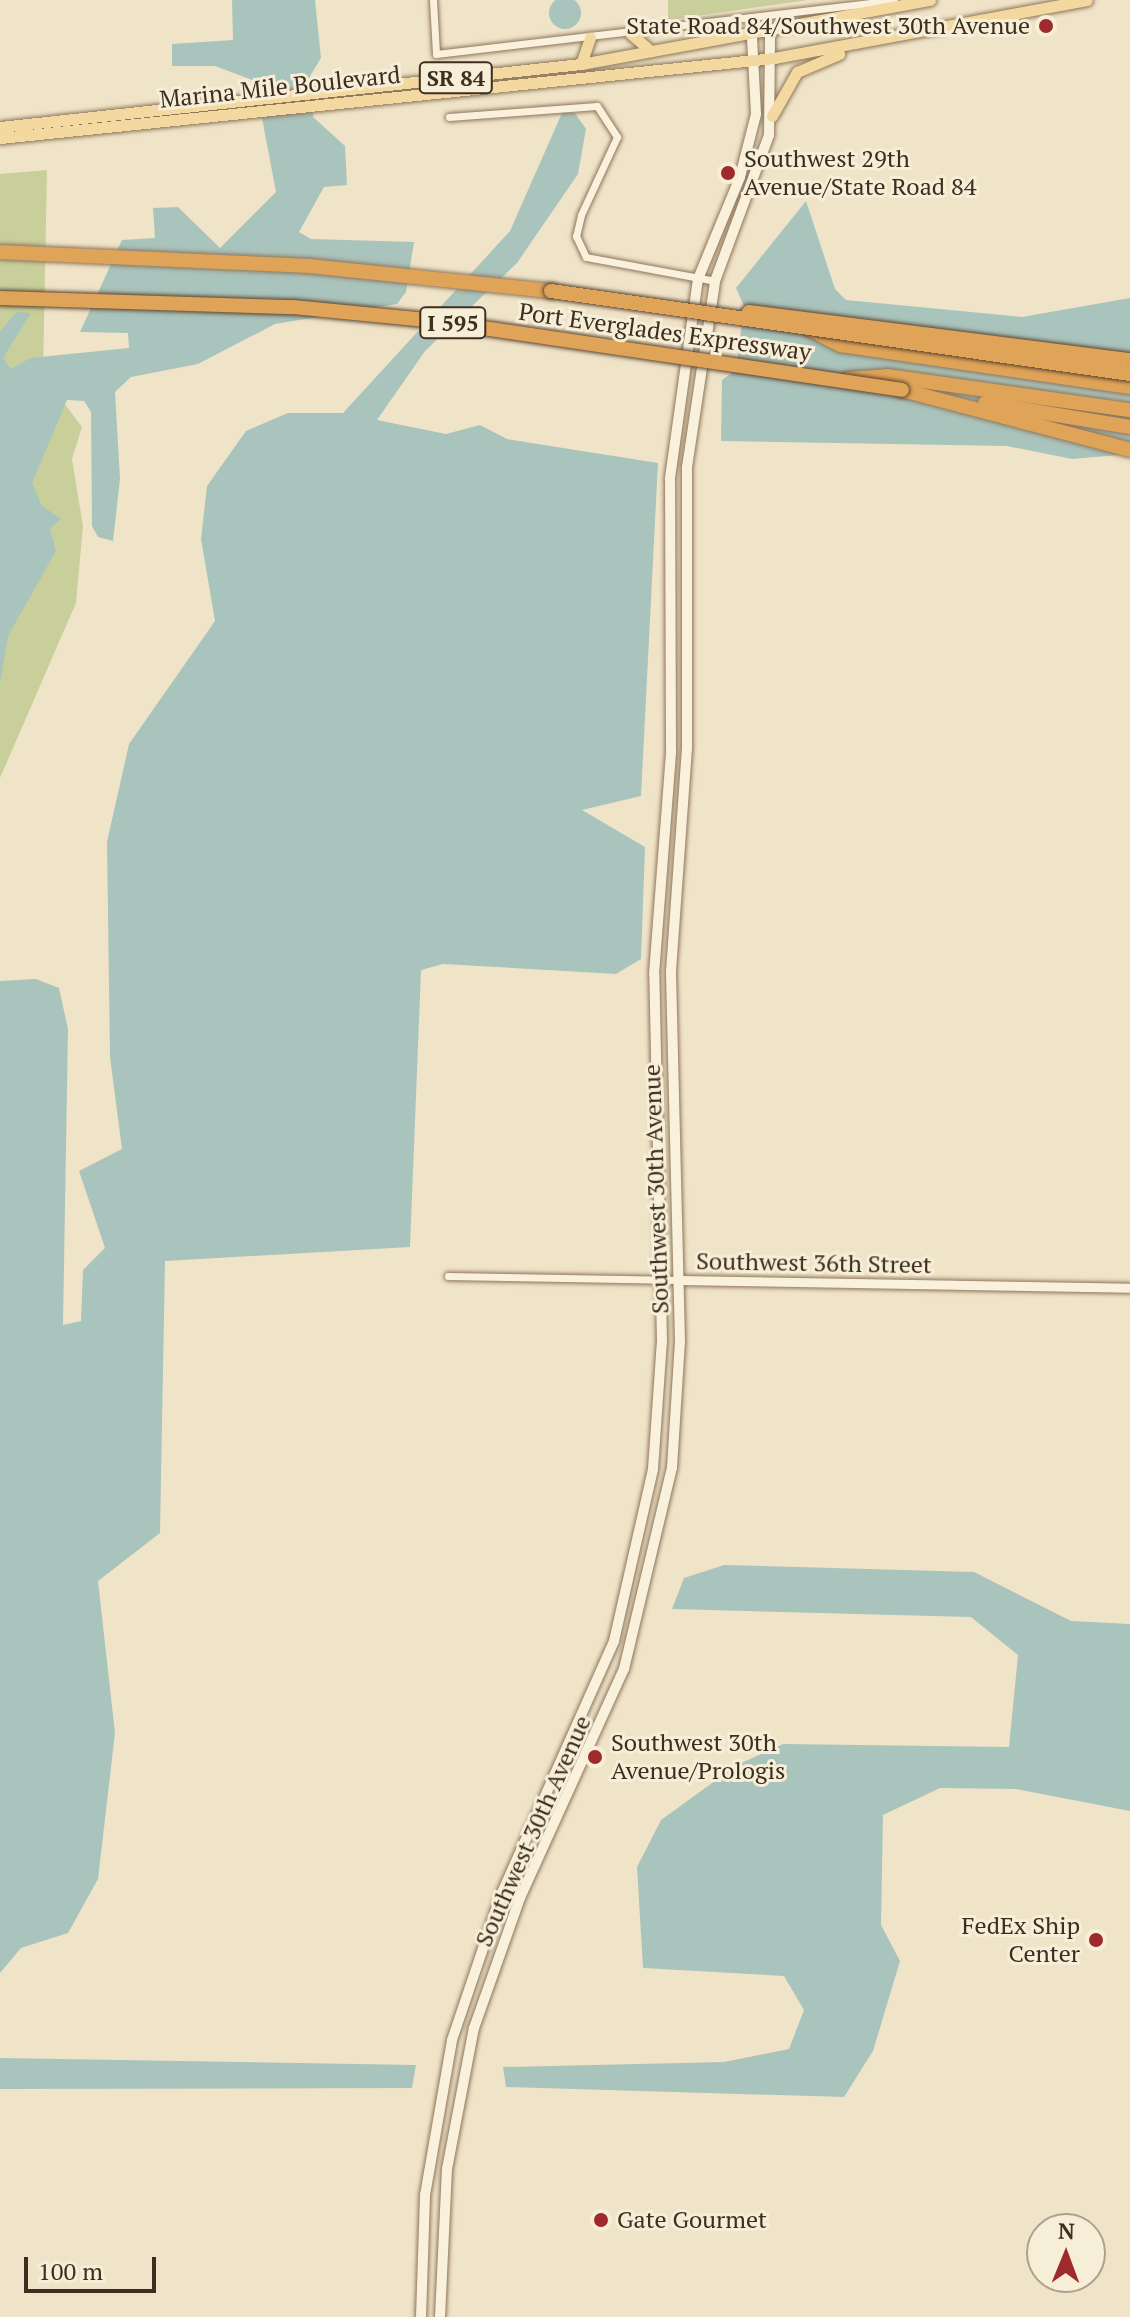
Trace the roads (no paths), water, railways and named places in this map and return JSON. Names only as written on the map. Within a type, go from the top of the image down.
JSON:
[{"type":"highway","name":"Port Everglades Expressway","points":[[0,252],[309,266],[551,291],[1130,374]]},
{"type":"highway","points":[[551,291],[1130,360]]},
{"type":"highway","name":"Port Everglades Expressway","points":[[0,298],[293,307],[436,321],[1130,427]]},
{"type":"highway","points":[[811,330],[841,345],[1130,387]]},
{"type":"highway","points":[[836,380],[887,376],[1128,410]]},
{"type":"highway","points":[[902,390],[1130,450]]},
{"type":"main road","name":"Marina Mile Boulevard","points":[[0,127],[774,58],[858,47],[1087,0]]},
{"type":"main road","name":"SR 84","points":[[752,38],[925,1]]},
{"type":"main road","points":[[630,33],[655,53]]},
{"type":"main road","name":"Southwest 30th Avenue","points":[[440,2317],[447,2169],[474,2028],[520,1898],[613,1699],[655,1562],[676,1437],[680,1280],[672,1030],[688,716],[684,508],[715,281],[761,168],[772,116],[774,58],[770,35]]},
{"type":"main road","points":[[581,64],[590,38]]},
{"type":"main road","name":"Marina Mile Boulevard","points":[[331,97],[752,38]]},
{"type":"main road","name":"Southwest 30th Avenue","points":[[421,2317],[429,2165],[458,2019],[501,1895],[593,1699],[639,1548],[660,1405],[656,1030],[671,729],[668,500],[698,279],[750,146],[756,60],[752,38]]},
{"type":"main road","points":[[772,116],[797,72],[858,47]]},
{"type":"main road","name":"Marina Mile Boulevard","points":[[0,138],[237,107]]},
{"type":"main road","points":[[656,1030],[672,1030]]},
{"type":"street","points":[[433,0],[436,54],[894,0]]},
{"type":"street","points":[[449,117],[597,106],[617,137],[581,215],[576,236],[586,257],[715,281]]},
{"type":"street","name":"Southwest 36th Street","points":[[448,1276],[1130,1288]]},
{"type":"water","points":[[565,-3],[577,1],[581,13],[577,25],[565,29],[553,25],[549,13],[553,1]]},
{"type":"water","points":[[232,0],[315,0],[321,58],[310,76],[313,117],[345,146],[347,185],[324,187],[299,232],[311,239],[414,242],[406,292],[397,304],[275,324],[198,364],[131,377],[115,392],[120,479],[113,541],[98,537],[92,526],[91,412],[84,401],[67,400],[32,483],[42,506],[61,519],[50,529],[56,551],[8,636],[0,684],[0,332],[16,312],[31,313],[3,358],[11,369],[30,358],[129,348],[128,333],[80,332],[122,240],[155,238],[153,208],[178,207],[220,248],[276,192],[255,81],[215,66],[172,66],[172,44],[233,40]]},
{"type":"water","points":[[562,113],[575,113],[586,129],[578,174],[517,263],[425,351],[377,420],[446,434],[480,425],[507,439],[658,463],[641,796],[582,810],[645,847],[641,959],[616,974],[443,964],[421,970],[410,1247],[165,1261],[160,1533],[98,1581],[115,1733],[98,1879],[68,1933],[21,1948],[0,1973],[0,981],[36,979],[59,988],[68,1029],[63,1325],[81,1321],[83,1270],[105,1248],[79,1171],[122,1149],[110,1057],[107,842],[129,744],[215,621],[201,539],[207,486],[246,431],[288,413],[343,413],[510,231]]},
{"type":"water","points":[[806,201],[835,289],[846,300],[1022,317],[1130,298],[1130,454],[1072,459],[1007,446],[721,441],[722,380],[736,370],[744,306],[736,288]]},
{"type":"water","points":[[724,1565],[974,1572],[1071,1621],[1130,1624],[1130,1811],[1016,1789],[940,1788],[883,1815],[881,1925],[900,1961],[873,2051],[844,2097],[506,2087],[503,2067],[724,2062],[789,2049],[804,2010],[784,1976],[643,1968],[637,1867],[661,1820],[737,1765],[783,1744],[1009,1747],[1018,1655],[971,1617],[672,1609],[684,1578]]},
{"type":"water","points":[[0,2058],[416,2065],[412,2088],[0,2089]]},
{"type":"place","name":"State Road 84/Southwest 30th Avenue","points":[[1046,26]]},
{"type":"place","name":"Southwest 29th Avenue/State Road 84","points":[[728,173]]},
{"type":"place","name":"Southwest 30th Avenue/Prologis","points":[[595,1757]]},
{"type":"place","name":"FedEx Ship Center","points":[[1096,1940]]},
{"type":"place","name":"Gate Gourmet","points":[[601,2220]]}]
